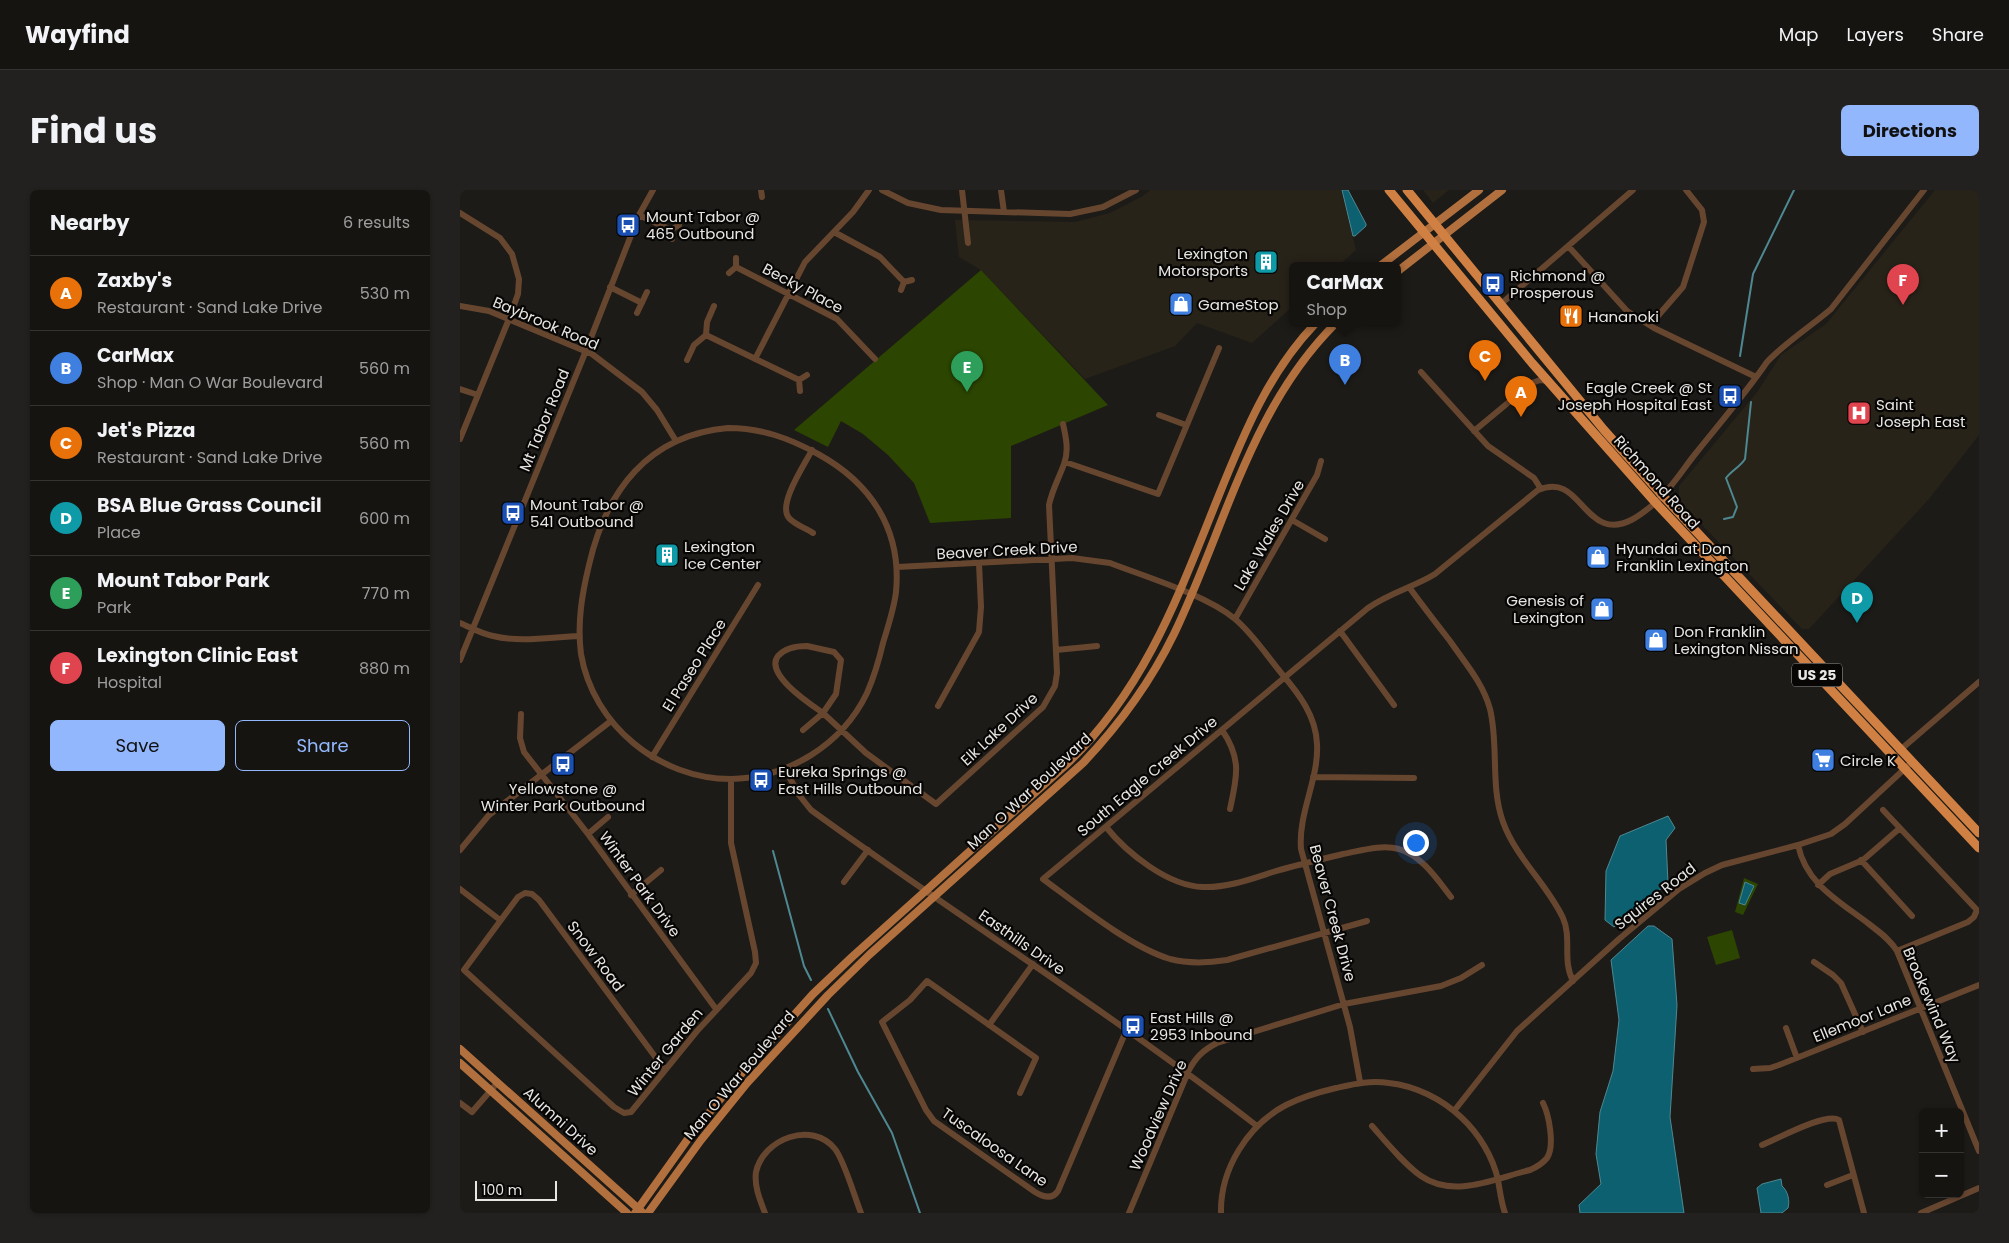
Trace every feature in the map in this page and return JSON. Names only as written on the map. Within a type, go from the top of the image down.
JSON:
[{"type":"highway","name":"Richmond Road","points":[[1389,190],[1532,363],[1655,502],[1898,753]]},
{"type":"highway","name":"Richmond Road","points":[[1407,190],[1604,430],[1909,765],[1979,848]]},
{"type":"highway","name":"Richmond Road","points":[[1909,765],[1979,833]]},
{"type":"main road","points":[[1385,262],[1480,190]]},
{"type":"main road","points":[[1401,269],[1502,190]]},
{"type":"main road","name":"Man O War Boulevard","points":[[639,1211],[690,1136],[774,1036],[838,970],[1068,763],[1098,730],[1122,699],[1142,669],[1164,627],[1257,406],[1287,356],[1312,327]]},
{"type":"main road","name":"Man O War Boulevard","points":[[648,1213],[701,1140],[772,1053],[869,955],[1049,795],[1098,747],[1130,707],[1174,634],[1250,452],[1271,409],[1302,362],[1332,327]]},
{"type":"main road","name":"Alumni Drive","points":[[460,1049],[639,1211]]},
{"type":"main road","name":"Alumni Drive","points":[[460,1063],[627,1213]]},
{"type":"street","name":"Mt Tabor Road","points":[[460,660],[586,351],[639,214],[653,190]]},
{"type":"street","points":[[755,359],[807,258],[853,212],[869,190]]},
{"type":"street","points":[[882,190],[899,199],[919,206],[964,211],[1070,214],[1081,213],[1111,204],[1136,190]]},
{"type":"street","points":[[962,190],[968,243]]},
{"type":"street","points":[[1001,190],[1004,212]]},
{"type":"street","points":[[1502,304],[1633,190]]},
{"type":"street","points":[[1650,325],[1683,287],[1704,222],[1702,210],[1686,190]]},
{"type":"street","points":[[1655,502],[1777,352],[1813,326],[1832,309],[1924,190]]},
{"type":"street","points":[[460,213],[500,238],[512,254],[518,272],[519,286],[509,319],[460,439]]},
{"type":"street","points":[[639,214],[671,230]]},
{"type":"street","points":[[671,230],[679,225]]},
{"type":"street","points":[[671,230],[672,239]]},
{"type":"street","points":[[834,232],[880,258],[904,282]]},
{"type":"street","points":[[1569,247],[1627,311],[1650,325],[1756,377]]},
{"type":"street","points":[[729,273],[736,267],[736,258]]},
{"type":"street","name":"Becky Place","points":[[736,267],[838,319],[875,358]]},
{"type":"street","points":[[904,282],[912,280]]},
{"type":"street","points":[[901,290],[904,282]]},
{"type":"street","points":[[610,287],[642,302]]},
{"type":"street","points":[[637,313],[647,292]]},
{"type":"street","name":"Baybrook Road","points":[[460,306],[489,311],[586,351],[642,392],[657,410],[676,441]]},
{"type":"street","points":[[687,360],[694,345],[706,334],[707,322],[714,306]]},
{"type":"street","points":[[706,334],[799,380]]},
{"type":"street","points":[[1065,462],[1158,494],[1218,348]]},
{"type":"street","points":[[1532,363],[1535,369],[1532,383]]},
{"type":"street","points":[[1421,372],[1474,431],[1498,454],[1534,478],[1541,489]]},
{"type":"street","points":[[799,380],[807,375]]},
{"type":"street","points":[[1474,431],[1532,383],[1545,379],[1549,382]]},
{"type":"street","points":[[799,380],[800,390]]},
{"type":"street","points":[[460,389],[478,395]]},
{"type":"street","points":[[1159,415],[1186,425]]},
{"type":"street","name":"Elk Lake Drive","points":[[842,730],[884,768],[936,804],[1043,707],[1052,693],[1056,679],[1049,505],[1065,462],[1066,444],[1063,424]]},
{"type":"street","points":[[741,428],[777,434],[812,450],[849,473],[861,484],[875,502],[889,532],[897,567],[893,607],[873,677],[862,702],[842,730],[818,751],[786,769],[760,776],[731,779],[708,777],[689,773],[652,757],[634,744],[611,721],[596,697],[588,678],[582,655],[579,622],[584,583],[605,514],[618,492],[634,471],[651,456],[676,441],[703,431],[741,428]]},
{"type":"street","points":[[812,450],[785,506],[786,514],[789,518],[814,532]]},
{"type":"street","name":"Lake Wales Drive","points":[[1235,619],[1318,475],[1321,460]]},
{"type":"street","name":"South Eagle Creek Drive","points":[[1367,921],[1253,954],[1212,963],[1171,959],[1143,948],[1043,879],[1378,601],[1435,574],[1530,495],[1550,486],[1561,488],[1569,492],[1596,518],[1611,525],[1628,522],[1655,502]]},
{"type":"street","points":[[1292,520],[1325,539]]},
{"type":"street","name":"Beaver Creek Drive","points":[[897,567],[1086,559],[1104,562],[1180,590],[1219,608],[1235,619],[1285,677],[1308,708],[1315,729],[1317,753],[1301,833],[1301,848],[1344,1004],[1360,1082]]},
{"type":"street","points":[[938,706],[979,632],[981,607],[978,563]]},
{"type":"street","name":"El Paseo Place","points":[[652,757],[758,586]]},
{"type":"street","points":[[1409,587],[1472,671],[1486,698],[1492,727],[1497,796],[1502,821],[1517,850],[1564,920],[1567,935],[1568,967],[1573,980]]},
{"type":"street","points":[[460,623],[501,638],[579,636]]},
{"type":"street","points":[[1340,631],[1394,705]]},
{"type":"street","points":[[803,730],[823,713],[836,694],[841,663],[840,657],[834,652],[798,646],[783,651],[776,660],[776,671],[802,699],[823,713],[842,730]]},
{"type":"street","points":[[1056,650],[1097,646]]},
{"type":"street","points":[[1898,753],[1979,682]]},
{"type":"street","name":"Winter Park Drive","points":[[521,714],[521,744],[527,756],[588,834],[631,895],[716,1008]]},
{"type":"street","points":[[460,850],[489,815],[611,721]]},
{"type":"street","points":[[1222,730],[1233,746],[1237,766],[1230,809]]},
{"type":"street","name":"Squires Road","points":[[1454,1111],[1517,1031],[1652,911],[1693,879],[1722,864],[1798,845],[1838,830],[1909,765]]},
{"type":"street","name":"Easthills Drive","points":[[786,769],[799,795],[811,810],[1126,1031],[1188,1072],[1257,1126]]},
{"type":"street","points":[[1313,777],[1414,778]]},
{"type":"street","name":"Winter Garden","points":[[500,920],[464,970],[607,1100],[620,1111],[627,1114],[631,1112],[716,1008],[751,973],[756,963],[731,842],[731,779]]},
{"type":"street","points":[[1883,810],[1977,910],[1974,917],[1968,922],[1896,950]]},
{"type":"street","points":[[588,834],[608,817]]},
{"type":"street","points":[[1106,827],[1123,846],[1157,870],[1170,878],[1194,887],[1222,886],[1304,863],[1373,848],[1398,848],[1412,855],[1434,873],[1451,897]]},
{"type":"street","points":[[1818,885],[1830,874],[1861,860],[1900,828]]},
{"type":"street","name":"Brookewind Way","points":[[1798,845],[1804,866],[1818,885],[1882,934],[1896,950],[1979,1151]]},
{"type":"street","points":[[844,882],[868,850]]},
{"type":"street","points":[[1861,860],[1912,916]]},
{"type":"street","points":[[631,895],[661,870]]},
{"type":"street","points":[[460,889],[500,920]]},
{"type":"street","name":"Snow Road","points":[[500,920],[520,895],[528,893],[535,896],[665,1070]]},
{"type":"street","points":[[1814,962],[1841,984],[1862,1032]]},
{"type":"street","points":[[989,1025],[1033,964]]},
{"type":"street","name":"Woodview Drive","points":[[1129,1213],[1188,1072],[1201,1052],[1217,1042],[1344,1004],[1441,986],[1461,978],[1482,965]]},
{"type":"street","name":"Tuscaloosa Lane","points":[[1020,1092],[1036,1058],[927,982],[910,1000],[882,1022],[926,1110],[934,1121],[1035,1192],[1047,1197],[1054,1196],[1058,1191],[1126,1031]]},
{"type":"street","name":"Ellemoor Lane","points":[[1753,1069],[1770,1068],[1797,1058],[1979,985]]},
{"type":"street","points":[[1786,1028],[1797,1058]]},
{"type":"street","points":[[460,1103],[472,1112],[498,1082]]},
{"type":"street","points":[[1221,1213],[1223,1193],[1232,1163],[1257,1126],[1275,1112],[1298,1100],[1360,1082],[1387,1083],[1412,1088],[1433,1097],[1454,1111],[1469,1125],[1483,1144],[1497,1179],[1505,1213]]},
{"type":"street","points":[[1372,1126],[1412,1168],[1431,1182],[1452,1187],[1482,1183],[1537,1167],[1548,1156],[1550,1147],[1549,1117],[1543,1103]]},
{"type":"street","points":[[1762,1145],[1821,1120],[1837,1118],[1864,1213]]},
{"type":"street","points":[[765,1213],[756,1183],[758,1166],[762,1158],[775,1145],[792,1135],[799,1134],[816,1136],[835,1149],[861,1213]]},
{"type":"street","points":[[1827,1185],[1853,1175]]},
{"type":"street","points":[[1921,1213],[1979,1188]]},
{"type":"shaded area","points":[[1150,190],[1341,190],[1356,250],[1342,262],[1289,262],[1289,310],[1252,343],[1197,323],[1175,346],[1085,379],[981,270],[959,257],[955,220],[1075,222],[1110,213],[1143,196]]},
{"type":"shaded area","points":[[1423,190],[1449,190],[1433,203]]},
{"type":"shaded area","name":"Saint Joseph East","points":[[1935,190],[1979,190],[1979,435],[1929,499],[1809,629],[1802,629],[1681,503],[1679,486],[1758,391],[1781,355],[1826,324]]},
{"type":"green space","points":[[981,270],[1108,405],[1011,446],[1011,518],[930,523],[914,483],[888,455],[863,434],[841,421],[828,447],[794,430]]},
{"type":"green space","points":[[1744,878],[1758,884],[1743,915],[1735,912]]},
{"type":"green space","points":[[1732,930],[1740,958],[1716,965],[1707,937]]},
{"type":"water","points":[[1342,190],[1348,190],[1366,224],[1355,236],[1353,236]]},
{"type":"water","points":[[1668,816],[1675,828],[1666,840],[1668,883],[1614,927],[1605,920],[1606,871],[1620,836]]},
{"type":"water","points":[[1745,882],[1754,886],[1745,905],[1739,903]]},
{"type":"water","points":[[1648,926],[1654,926],[1672,939],[1677,1005],[1670,1117],[1684,1213],[1580,1213],[1579,1205],[1601,1184],[1596,1154],[1600,1112],[1613,1071],[1619,1020],[1611,960]]},
{"type":"water","points":[[1781,1179],[1782,1186],[1788,1196],[1788,1208],[1782,1213],[1761,1213],[1757,1188],[1762,1184]]},
{"type":"waterway","points":[[1740,356],[1753,274],[1794,190]]},
{"type":"waterway","points":[[1724,519],[1733,517],[1737,507],[1726,478],[1745,459],[1751,402]]},
{"type":"waterway","points":[[773,851],[804,966],[811,980]]},
{"type":"waterway","points":[[828,1009],[858,1072],[892,1133],[920,1213]]},
{"type":"place","name":"Mount Tabor @ 465 Outbound","points":[[628,225]]},
{"type":"place","name":"Lexington Motorsports","points":[[1266,262]]},
{"type":"place","name":"Richmond @ Prosperous","points":[[1493,284]]},
{"type":"place","name":"GameStop","points":[[1181,304]]},
{"type":"place","name":"Lexington Clinic East","points":[[1903,305]]},
{"type":"place","name":"Hananoki","points":[[1571,316]]},
{"type":"place","name":"Jet's Pizza","points":[[1485,381]]},
{"type":"place","name":"CarMax","points":[[1345,385]]},
{"type":"place","name":"Mount Tabor Park","points":[[967,392]]},
{"type":"place","name":"Eagle Creek @ St Joseph Hospital East","points":[[1730,396]]},
{"type":"place","name":"Saint Joseph East","points":[[1859,413]]},
{"type":"place","name":"Zaxby's","points":[[1521,417]]},
{"type":"place","name":"Mount Tabor @ 541 Outbound","points":[[513,513]]},
{"type":"place","name":"Lexington Ice Center","points":[[667,555]]},
{"type":"place","name":"Hyundai at Don Franklin Lexington","points":[[1598,557]]},
{"type":"place","name":"Genesis of Lexington","points":[[1602,609]]},
{"type":"place","name":"BSA Blue Grass Council","points":[[1857,623]]},
{"type":"place","name":"Don Franklin Lexington Nissan","points":[[1656,640]]},
{"type":"place","name":"Circle K","points":[[1823,760]]},
{"type":"place","name":"Yellowstone @ Winter Park Outbound","points":[[563,764]]},
{"type":"place","name":"Eureka Springs @ East Hills Outbound","points":[[761,780]]},
{"type":"place","name":"East Hills @ 2953 Inbound","points":[[1133,1026]]}]
